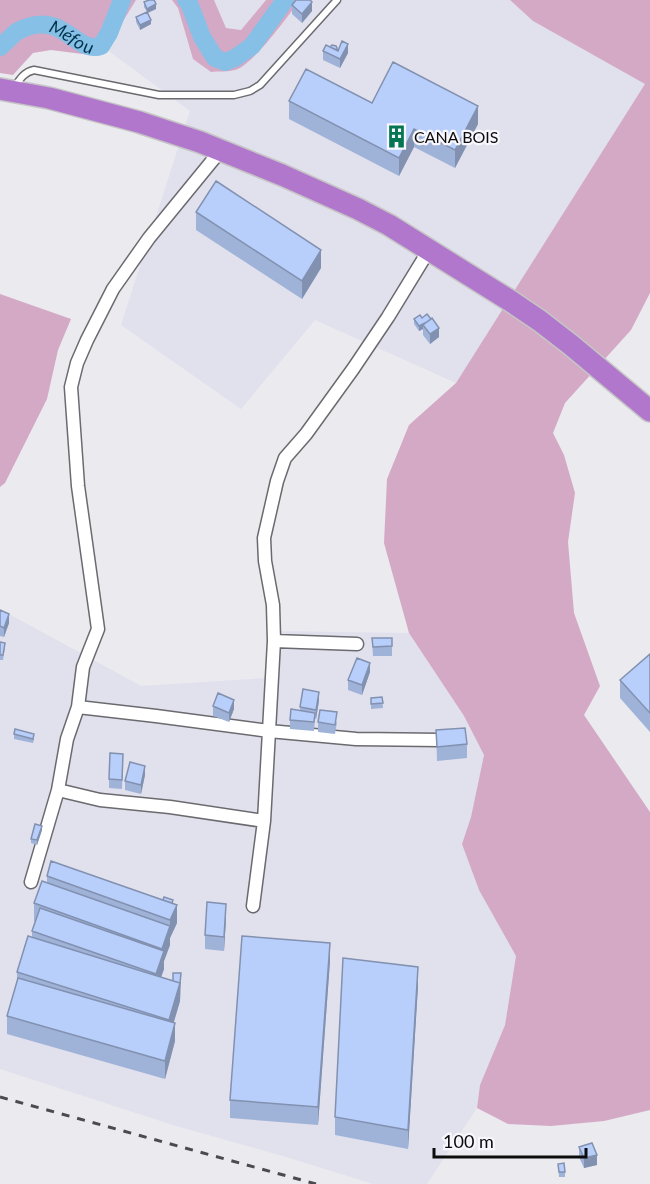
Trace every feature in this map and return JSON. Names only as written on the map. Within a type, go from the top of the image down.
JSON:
[{"type":"highway","points":[[6,90],[50,98],[139,122],[221,150],[358,209],[389,225],[540,321],[650,411]]},
{"type":"street","points":[[31,882],[58,790],[67,739],[78,707],[83,667],[98,629],[78,486],[71,387],[77,363],[113,290],[149,238],[221,150]]},
{"type":"street","points":[[253,906],[264,820],[274,642],[273,605],[265,561],[264,538],[282,465],[353,369],[429,250]]},
{"type":"street","points":[[274,642],[357,644]]},
{"type":"street","points":[[78,707],[269,731],[356,739],[441,740]]},
{"type":"street","points":[[58,790],[100,800],[264,820]]},
{"type":"lane","points":[[6,90],[21,76],[34,69],[159,95],[234,95],[250,91],[260,85],[337,0]]},
{"type":"shaded area","points":[[0,0],[136,0],[106,49],[98,56],[51,50],[33,53],[13,75],[0,73]]},
{"type":"shaded area","points":[[136,0],[172,0],[178,8],[189,46],[276,31],[300,0],[510,0],[533,21],[646,84],[456,383],[315,320],[241,409],[121,325],[190,111],[106,49]]},
{"type":"shaded area","points":[[172,0],[214,0],[226,28],[241,30],[266,0],[300,0],[270,39],[243,66],[232,71],[211,72],[193,59],[178,8]]},
{"type":"shaded area","points":[[214,0],[266,0],[241,30],[226,28]]},
{"type":"shaded area","points":[[510,0],[650,0],[650,293],[631,330],[565,403],[553,433],[564,455],[575,493],[568,542],[574,613],[600,686],[584,715],[650,812],[650,1110],[604,1121],[551,1126],[508,1124],[477,1108],[480,1085],[505,1025],[516,956],[479,890],[462,844],[471,817],[484,755],[464,716],[409,633],[384,543],[387,479],[409,425],[456,383],[645,84],[533,21]]},
{"type":"shaded area","points":[[0,294],[71,319],[58,350],[47,399],[5,483],[0,487]]},
{"type":"shaded area","points":[[0,609],[141,686],[266,678],[269,631],[409,633],[464,716],[484,755],[471,817],[462,844],[479,890],[516,955],[505,1025],[480,1085],[477,1108],[427,1184],[373,1184],[176,1126],[0,1069]]},
{"type":"building","points":[[154,0],[156,4],[147,9],[144,2]]},
{"type":"building","points":[[296,0],[312,2],[302,14],[292,5]]},
{"type":"building","points":[[147,12],[151,20],[140,25],[136,17]]},
{"type":"building","points":[[342,41],[348,44],[340,59],[323,51],[326,45],[338,51]]},
{"type":"building","name":"CANA BOIS","points":[[393,62],[478,106],[455,150],[414,129],[399,158],[289,101],[306,69],[372,103]]},
{"type":"building","points":[[216,181],[321,250],[302,281],[196,212]]},
{"type":"building","points":[[427,314],[431,319],[419,326],[414,319],[420,315],[422,318]]},
{"type":"building","points":[[432,318],[439,328],[430,334],[423,325]]},
{"type":"building","points":[[0,610],[9,614],[4,628],[0,626]]},
{"type":"building","points":[[372,638],[392,638],[392,646],[373,647]]},
{"type":"building","points":[[0,642],[5,643],[3,655],[0,655]]},
{"type":"building","points":[[650,654],[650,713],[620,680]]},
{"type":"building","points":[[357,658],[370,663],[362,685],[348,680]]},
{"type":"building","points":[[303,689],[319,692],[316,710],[300,707]]},
{"type":"building","points":[[218,693],[234,700],[229,713],[213,706]]},
{"type":"building","points":[[382,697],[383,703],[371,704],[371,698]]},
{"type":"building","points":[[291,709],[315,713],[314,722],[290,720]]},
{"type":"building","points":[[320,710],[337,712],[335,725],[318,722]]},
{"type":"building","points":[[465,728],[467,744],[437,747],[436,730]]},
{"type":"building","points":[[15,729],[34,734],[33,739],[14,734]]},
{"type":"building","points":[[110,753],[123,754],[122,780],[109,779]]},
{"type":"building","points":[[130,762],[145,766],[141,785],[125,781]]},
{"type":"building","points":[[35,824],[42,826],[37,840],[31,839]]},
{"type":"building","points":[[51,861],[177,905],[170,920],[47,876]]},
{"type":"building","points":[[42,881],[170,926],[162,949],[34,903]]},
{"type":"building","points":[[164,897],[173,900],[172,903],[163,900]]},
{"type":"building","points":[[207,902],[226,904],[224,937],[205,935]]},
{"type":"building","points":[[40,908],[164,951],[156,974],[32,931]]},
{"type":"building","points":[[28,936],[180,983],[169,1020],[17,972]]},
{"type":"building","points":[[242,936],[330,943],[318,1107],[230,1100]]},
{"type":"building","points":[[343,958],[418,967],[408,1130],[335,1117]]},
{"type":"building","points":[[173,973],[181,973],[180,983],[173,981]]},
{"type":"building","points":[[18,978],[175,1023],[165,1061],[7,1016]]},
{"type":"building","points":[[592,1143],[597,1155],[584,1158],[579,1147]]},
{"type":"building","points":[[564,1163],[565,1172],[559,1172],[558,1164]]},
{"type":"waterway","name":"Méfou","points":[[0,47],[18,31],[29,26],[41,25],[58,28],[91,47],[101,46],[109,33],[122,0]]},
{"type":"waterway","name":"Méfou","points":[[186,0],[202,37],[215,58],[225,62],[252,46],[285,0]]},
{"type":"railway","points":[[0,1097],[316,1184]]},
{"type":"place","name":"CANA BOIS","points":[[396,136]]}]
